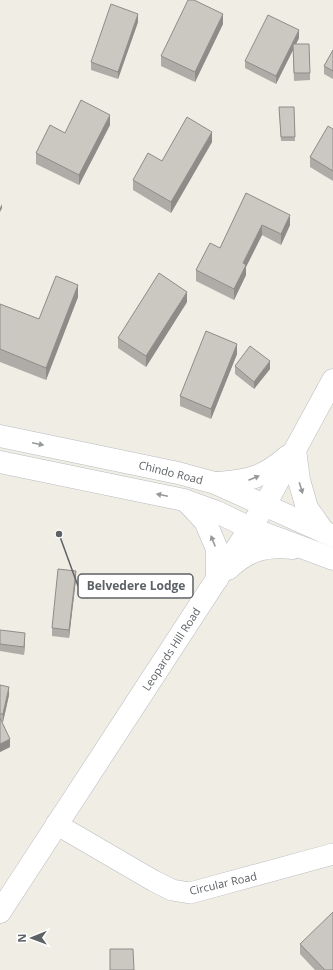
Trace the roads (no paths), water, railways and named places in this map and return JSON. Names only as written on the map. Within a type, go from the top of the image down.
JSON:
[{"type":"main road","name":"Leopards Hill Road","points":[[0,912],[250,528],[333,380]]},
{"type":"main road","name":"Chindo Road","points":[[0,436],[178,473],[215,484],[328,534]]},
{"type":"main road","points":[[215,484],[245,481],[273,470],[295,450]]},
{"type":"main road","points":[[295,450],[299,480],[307,508],[328,534]]},
{"type":"main road","points":[[0,462],[184,500],[218,512],[250,528],[333,559]]},
{"type":"main road","points":[[184,500],[205,522],[217,549],[217,579]]},
{"type":"main road","points":[[217,579],[240,557],[272,546],[305,549]]},
{"type":"street","name":"Circular Road","points":[[56,824],[154,881],[172,890],[190,893],[333,854]]},
{"type":"place","name":"Belvedere Lodge","points":[[59,534]]}]
